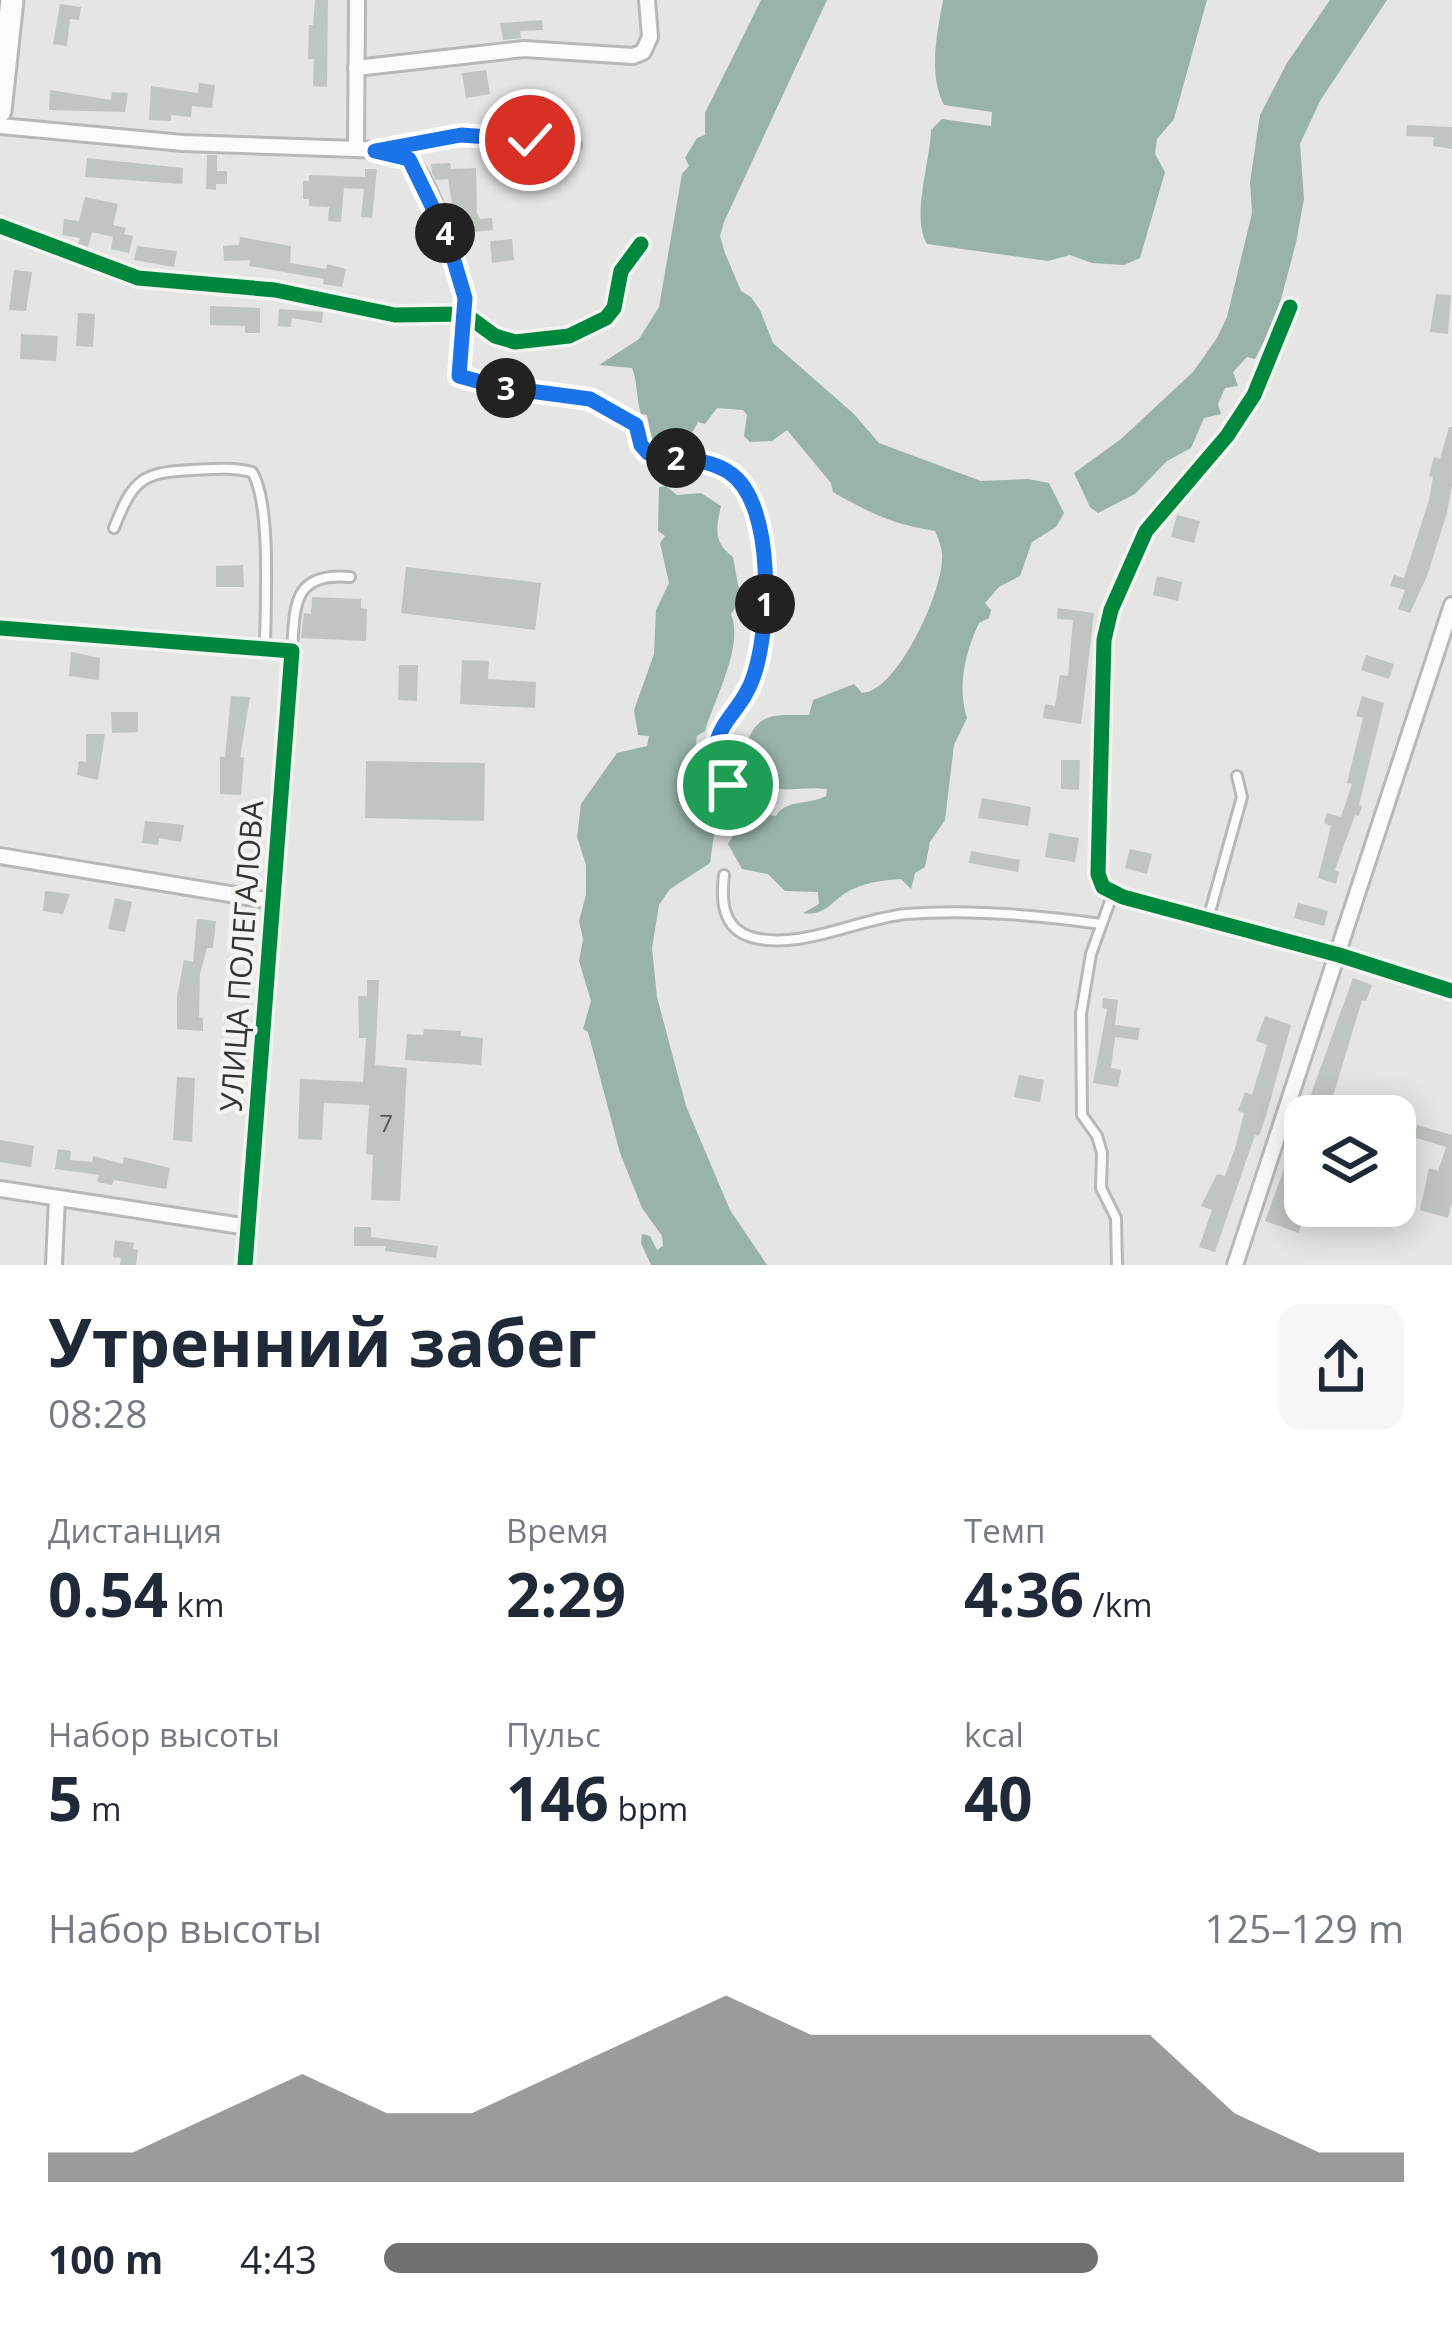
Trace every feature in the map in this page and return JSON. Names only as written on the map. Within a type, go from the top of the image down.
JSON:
[{"type":"street","points":[[0,111],[12,0]]},
{"type":"street","points":[[356,149],[358,0]]},
{"type":"street","points":[[356,68],[524,50],[633,56],[643,52],[650,37],[647,0]]},
{"type":"street","points":[[0,126],[183,143],[400,155],[416,168],[447,237],[465,298],[465,314]]},
{"type":"street","points":[[0,226],[139,278],[275,290],[395,315],[465,314],[495,336],[515,342],[591,328],[614,308],[621,271],[640,244]]},
{"type":"street","points":[[1290,308],[1254,395],[1227,436],[1146,531],[1111,610],[1104,640],[1098,874],[1102,887],[1113,893],[1452,991]]},
{"type":"street","points":[[1235,1265],[1452,605]]},
{"type":"street","points":[[0,628],[292,652]]},
{"type":"street","name":"УЛИЦА ПОЛЕГАЛОВА","points":[[245,1265],[292,652]]},
{"type":"street","points":[[0,856],[272,901]]},
{"type":"street","points":[[0,1189],[248,1227]]},
{"type":"street","points":[[54,1265],[57,1198]]},
{"type":"lane","points":[[375,151],[461,135],[576,145]]},
{"type":"lane","points":[[465,314],[459,376],[499,387],[590,399],[636,425],[648,453],[729,472],[750,500],[764,566],[764,628],[747,695],[730,712],[717,739],[718,763],[733,805]]},
{"type":"lane","points":[[113,528],[127,495],[143,478],[158,471],[235,468],[252,472],[260,484],[265,650]]},
{"type":"lane","points":[[292,652],[295,609],[302,589],[322,578],[350,577]]},
{"type":"lane","points":[[1208,920],[1242,797],[1237,776]]},
{"type":"lane","points":[[724,875],[722,903],[736,931],[766,939],[909,914],[1009,915],[1101,923]]},
{"type":"lane","points":[[1113,893],[1091,954],[1081,1014],[1082,1115],[1102,1153],[1101,1188],[1116,1219],[1117,1265]]},
{"type":"shaded area","points":[[761,0],[827,0],[724,222],[720,236],[741,291],[760,310],[773,343],[854,414],[879,443],[981,481],[1049,483],[1064,513],[1056,527],[1032,542],[1020,576],[999,587],[985,603],[991,610],[989,618],[979,623],[964,670],[967,718],[954,745],[945,820],[930,842],[925,867],[915,873],[911,889],[901,879],[871,883],[811,913],[803,913],[819,904],[818,892],[785,891],[768,874],[742,869],[728,844],[747,813],[776,816],[785,807],[826,796],[827,789],[776,788],[757,780],[745,771],[748,740],[765,719],[809,715],[813,700],[854,684],[862,693],[889,676],[915,638],[934,594],[942,559],[938,538],[935,531],[882,517],[833,492],[831,483],[787,430],[772,441],[750,442],[744,436],[747,415],[743,410],[717,408],[705,424],[698,422],[682,451],[653,447],[632,368],[599,365],[639,339],[659,307],[682,174],[689,166],[685,158],[697,138],[705,135],[705,113]]},
{"type":"shaded area","points":[[943,0],[1207,0],[1174,119],[1157,139],[1155,154],[1165,172],[1140,258],[1124,265],[1092,263],[1070,255],[1048,261],[927,244],[921,205],[931,130],[942,119],[991,126],[992,112],[944,105],[935,67]]},
{"type":"shaded area","points":[[1330,0],[1387,0],[1320,101],[1300,144],[1304,199],[1276,318],[1255,359],[1247,357],[1233,372],[1238,386],[1225,388],[1218,404],[1221,414],[1204,418],[1191,448],[1167,461],[1135,494],[1098,513],[1090,507],[1074,473],[1121,439],[1193,372],[1217,338],[1227,317],[1252,213],[1250,182],[1260,115],[1287,63]]},
{"type":"shaded area","points":[[666,486],[677,495],[701,493],[721,506],[719,540],[733,557],[744,595],[731,614],[734,641],[727,672],[705,731],[697,736],[692,772],[679,800],[714,834],[710,863],[670,889],[659,905],[652,948],[657,997],[686,1106],[730,1210],[767,1265],[651,1265],[642,1234],[650,1236],[657,1250],[663,1246],[662,1236],[642,1208],[620,1153],[588,1032],[583,1029],[591,1001],[579,961],[583,939],[579,921],[586,895],[586,865],[577,837],[581,804],[617,753],[647,746],[649,736],[638,735],[634,710],[654,654],[656,610],[669,583],[660,543],[665,536],[658,531],[659,487]]},
{"type":"building","points":[[315,0],[328,0],[327,87],[313,86],[314,59],[308,59]]},
{"type":"building","points":[[60,4],[81,7],[79,20],[70,19],[67,46],[53,44]]},
{"type":"building","points":[[542,20],[543,30],[520,31],[521,38],[503,40],[500,23]]},
{"type":"building","points":[[486,70],[490,94],[466,98],[462,73]]},
{"type":"building","points":[[199,83],[215,85],[212,108],[192,106],[191,117],[149,120],[151,86],[198,93]]},
{"type":"building","points":[[50,90],[111,100],[112,92],[128,93],[125,112],[49,110]]},
{"type":"building","points":[[1407,125],[1452,127],[1452,149],[1433,146],[1434,137],[1406,136]]},
{"type":"building","points":[[207,155],[217,155],[217,171],[227,171],[227,184],[216,184],[216,190],[206,189]]},
{"type":"building","points":[[87,158],[183,168],[182,184],[85,177]]},
{"type":"building","points":[[450,163],[451,169],[476,168],[477,213],[480,219],[492,218],[493,230],[463,233],[463,228],[456,228],[448,179],[436,180],[431,164]]},
{"type":"building","points":[[365,169],[377,169],[372,218],[361,217],[364,189],[344,188],[341,222],[328,221],[329,207],[309,206],[309,199],[303,199],[303,181],[309,181],[309,175],[365,177]]},
{"type":"building","points":[[85,197],[118,204],[113,225],[126,228],[124,234],[133,236],[129,253],[111,249],[113,237],[92,232],[88,247],[78,244],[80,238],[62,235],[64,219],[79,221]]},
{"type":"building","points":[[240,237],[291,246],[290,263],[346,269],[342,287],[323,284],[324,279],[249,266],[250,260],[224,261],[223,246],[239,245]]},
{"type":"building","points":[[512,239],[514,260],[492,263],[490,241]]},
{"type":"building","points":[[137,246],[177,251],[174,267],[134,260]]},
{"type":"building","points":[[14,270],[32,272],[26,311],[9,310]]},
{"type":"building","points":[[1436,294],[1451,295],[1448,334],[1430,332]]},
{"type":"building","points":[[210,306],[260,308],[260,333],[245,333],[245,326],[210,325]]},
{"type":"building","points":[[279,309],[323,312],[322,323],[292,318],[291,327],[278,326]]},
{"type":"building","points":[[78,313],[95,314],[93,347],[76,346]]},
{"type":"building","points":[[21,334],[58,336],[56,361],[20,359]]},
{"type":"building","points":[[1449,427],[1452,485],[1447,513],[1410,613],[1398,609],[1405,590],[1390,586],[1394,575],[1404,578],[1429,500],[1434,457],[1440,459]]},
{"type":"building","points":[[1177,515],[1200,521],[1194,543],[1171,537]]},
{"type":"building","points":[[243,565],[244,587],[216,587],[216,566]]},
{"type":"building","points":[[406,567],[541,583],[535,630],[401,613]]},
{"type":"building","points":[[1157,576],[1182,582],[1178,601],[1153,595]]},
{"type":"building","points":[[312,597],[361,599],[361,608],[367,609],[366,641],[301,638]]},
{"type":"building","points":[[1058,608],[1094,613],[1081,724],[1043,718],[1045,704],[1055,706],[1060,675],[1068,676],[1073,620],[1057,619]]},
{"type":"building","points":[[71,652],[100,658],[99,680],[69,676]]},
{"type":"building","points":[[1366,655],[1394,664],[1389,679],[1361,670]]},
{"type":"building","points":[[462,660],[489,661],[488,679],[536,682],[535,708],[460,704]]},
{"type":"building","points":[[399,665],[418,665],[417,701],[398,700]]},
{"type":"building","points":[[231,696],[250,697],[240,757],[244,758],[241,795],[220,794],[220,756],[225,757]]},
{"type":"building","points":[[1362,696],[1384,703],[1362,806],[1335,870],[1339,872],[1336,884],[1318,878],[1331,826],[1324,823],[1327,813],[1341,817],[1352,784],[1347,783],[1363,718],[1356,716]]},
{"type":"building","points":[[111,712],[138,712],[138,732],[112,733]]},
{"type":"building","points":[[86,734],[105,734],[98,780],[77,775],[79,761],[86,762]]},
{"type":"building","points":[[1061,760],[1080,760],[1079,790],[1061,789]]},
{"type":"building","points":[[366,761],[485,763],[484,821],[365,818]]},
{"type":"building","points":[[982,798],[1031,807],[1028,826],[978,818]]},
{"type":"building","points":[[145,821],[184,825],[181,842],[159,838],[158,845],[142,843]]},
{"type":"building","points":[[1049,833],[1079,838],[1075,862],[1045,857]]},
{"type":"building","points":[[1130,849],[1152,854],[1147,874],[1125,868]]},
{"type":"building","points":[[971,851],[1020,860],[1018,872],[969,863]]},
{"type":"building","points":[[45,891],[70,894],[63,914],[43,911]]},
{"type":"building","points":[[115,898],[132,902],[125,932],[108,929]]},
{"type":"building","points":[[1298,903],[1328,911],[1324,926],[1294,918]]},
{"type":"building","points":[[197,919],[216,921],[213,948],[207,948],[200,974],[203,1031],[177,1029],[177,997],[184,960],[193,962]]},
{"type":"building","points":[[1353,978],[1372,985],[1366,1001],[1362,1000],[1333,1095],[1311,1095]]},
{"type":"building","points":[[367,980],[379,980],[375,1065],[407,1068],[400,1201],[371,1200],[373,1155],[366,1154],[369,1105],[324,1103],[322,1140],[298,1139],[300,1079],[363,1082],[366,1038],[359,1038],[358,996],[367,996]]},
{"type":"building","points":[[1103,998],[1118,1000],[1115,1025],[1140,1028],[1138,1040],[1115,1037],[1111,1068],[1121,1070],[1118,1087],[1093,1083],[1107,1009],[1102,1008]]},
{"type":"building","points":[[1265,1016],[1291,1025],[1266,1116],[1259,1136],[1255,1135],[1215,1252],[1199,1247],[1212,1210],[1201,1206],[1217,1174],[1225,1176],[1236,1145],[1244,1113],[1238,1111],[1245,1092],[1252,1095],[1267,1045],[1256,1041]]},
{"type":"building","points":[[424,1029],[461,1031],[461,1036],[483,1038],[481,1065],[405,1060],[407,1034],[423,1035]]},
{"type":"building","points":[[1019,1075],[1044,1080],[1040,1102],[1014,1097]]},
{"type":"building","points":[[177,1077],[195,1078],[192,1142],[173,1140]]},
{"type":"building","points":[[1417,1125],[1452,1135],[1448,1218],[1420,1210],[1429,1168],[1438,1171],[1446,1147],[1416,1138]]},
{"type":"building","points":[[0,1140],[34,1146],[31,1167],[0,1162]]},
{"type":"building","points":[[58,1149],[71,1151],[70,1160],[92,1162],[93,1156],[123,1164],[124,1157],[170,1168],[166,1189],[114,1180],[112,1185],[97,1182],[99,1175],[55,1169]]},
{"type":"building","points":[[1284,1169],[1284,1227],[1301,1227],[1299,1233],[1265,1221]]},
{"type":"building","points":[[354,1227],[371,1227],[371,1237],[438,1246],[436,1258],[385,1251],[386,1246],[354,1246]]},
{"type":"building","points":[[115,1240],[134,1243],[136,1265],[120,1265],[121,1258],[113,1257]]},
{"type":"cycle path","points":[[0,226],[138,278],[275,290],[395,315],[465,314],[495,336],[515,342],[569,336],[606,318],[614,308],[621,271],[641,244]]},
{"type":"cycle path","points":[[1290,307],[1254,395],[1227,436],[1146,531],[1111,610],[1104,640],[1098,874],[1103,887],[1123,897],[1452,991]]},
{"type":"cycle path","points":[[0,628],[292,651],[245,1265]]},
{"type":"route","points":[[530,140],[461,135],[375,151],[409,159],[447,237],[465,298],[459,376],[470,382],[590,399],[636,425],[648,453],[716,466],[740,483],[750,500],[764,566],[764,628],[747,695],[730,712],[717,739],[718,763],[728,785]]}]
